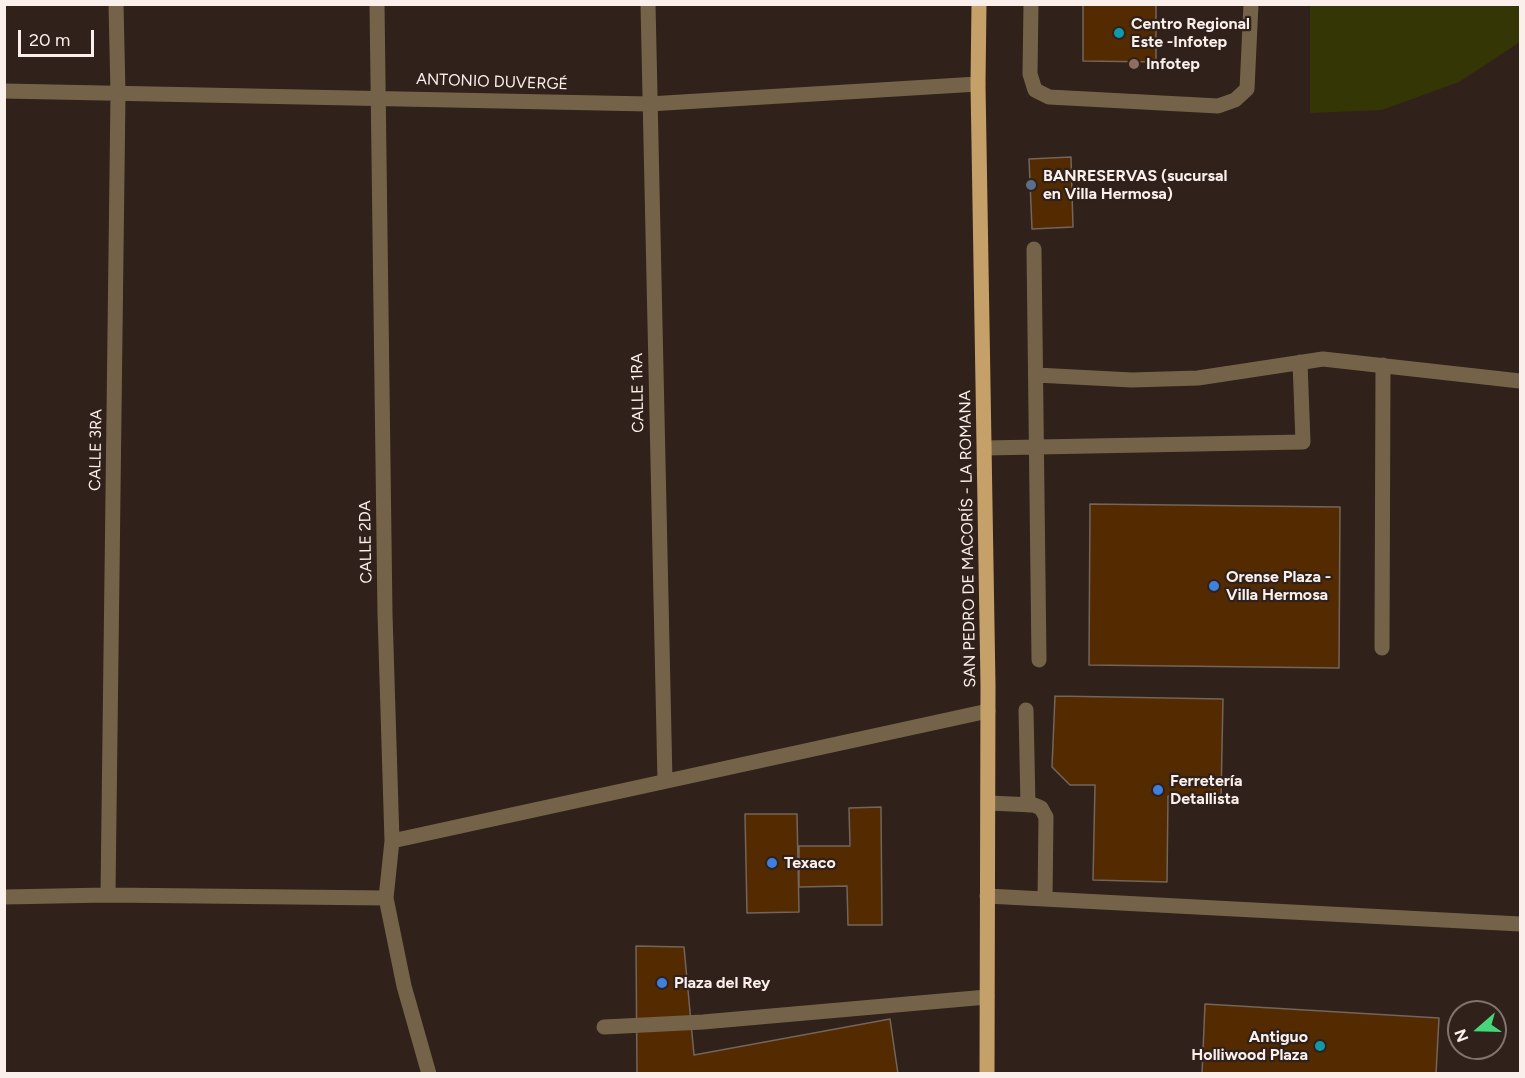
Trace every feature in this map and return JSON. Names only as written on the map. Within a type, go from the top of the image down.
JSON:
[{"type":"main road","name":"SAN PEDRO DE MACORÍS - LA ROMANA","points":[[979,4],[978,84],[988,711],[987,1074]]},
{"type":"street","name":"CALLE 3RA","points":[[108,895],[118,93],[116,4]]},
{"type":"street","name":"CALLE 2DA","points":[[377,4],[385,614],[393,841],[386,898],[404,986],[429,1074]]},
{"type":"street","name":"CALLE 1RA","points":[[648,4],[665,781]]},
{"type":"street","points":[[1031,4],[1030,74],[1035,90],[1049,97],[1218,106],[1234,100],[1247,88],[1251,4]]},
{"type":"street","name":"ANTONIO DUVERGÉ","points":[[4,92],[378,97],[649,104],[978,84]]},
{"type":"street","points":[[1034,249],[1039,660]]},
{"type":"street","points":[[1036,375],[1132,380],[1198,378],[1323,359],[1521,381]]},
{"type":"street","points":[[985,448],[1303,442],[1300,362]]},
{"type":"street","points":[[1382,648],[1383,365]]},
{"type":"street","points":[[1026,710],[1028,805]]},
{"type":"street","points":[[393,841],[988,711]]},
{"type":"street","points":[[988,803],[1041,808],[1046,817],[1045,898]]},
{"type":"street","points":[[4,897],[108,895],[386,898]]},
{"type":"street","points":[[987,896],[1521,924]]},
{"type":"street","points":[[604,1027],[703,1022],[987,997]]},
{"type":"shaded area","points":[[1310,5],[1520,5],[1520,42],[1459,82],[1382,110],[1310,113]]},
{"type":"building","name":"Centro Regional Este -Infotep","points":[[1083,4],[1156,4],[1156,62],[1083,61]]},
{"type":"building","points":[[1071,157],[1073,227],[1032,229],[1029,159]]},
{"type":"building","name":"Orense Plaza - Villa Hermosa","points":[[1090,504],[1340,507],[1339,668],[1089,665]]},
{"type":"building","name":"Ferretería Detallista","points":[[1055,696],[1223,699],[1221,797],[1168,796],[1167,882],[1093,880],[1095,785],[1070,785],[1052,767]]},
{"type":"building","points":[[881,807],[882,925],[848,925],[847,886],[799,887],[799,846],[850,846],[849,808]]},
{"type":"building","name":"Texaco","points":[[745,814],[797,814],[799,912],[747,913]]},
{"type":"building","name":"Plaza del Rey","points":[[636,946],[684,947],[694,1055],[890,1019],[898,1074],[637,1074]]},
{"type":"building","name":"Antiguo Holliwood Plaza","points":[[1205,1004],[1439,1018],[1436,1074],[1202,1074]]},
{"type":"place","name":"Centro Regional Este -Infotep","points":[[1119,33]]},
{"type":"place","name":"Infotep","points":[[1134,64]]},
{"type":"place","name":"BANRESERVAS (sucursal en Villa Hermosa)","points":[[1031,185]]},
{"type":"place","name":"Orense Plaza - Villa Hermosa","points":[[1214,586]]},
{"type":"place","name":"Ferretería Detallista","points":[[1158,790]]},
{"type":"place","name":"Texaco","points":[[772,863]]},
{"type":"place","name":"Plaza del Rey","points":[[662,983]]},
{"type":"place","name":"Antiguo Holliwood Plaza","points":[[1320,1046]]}]
